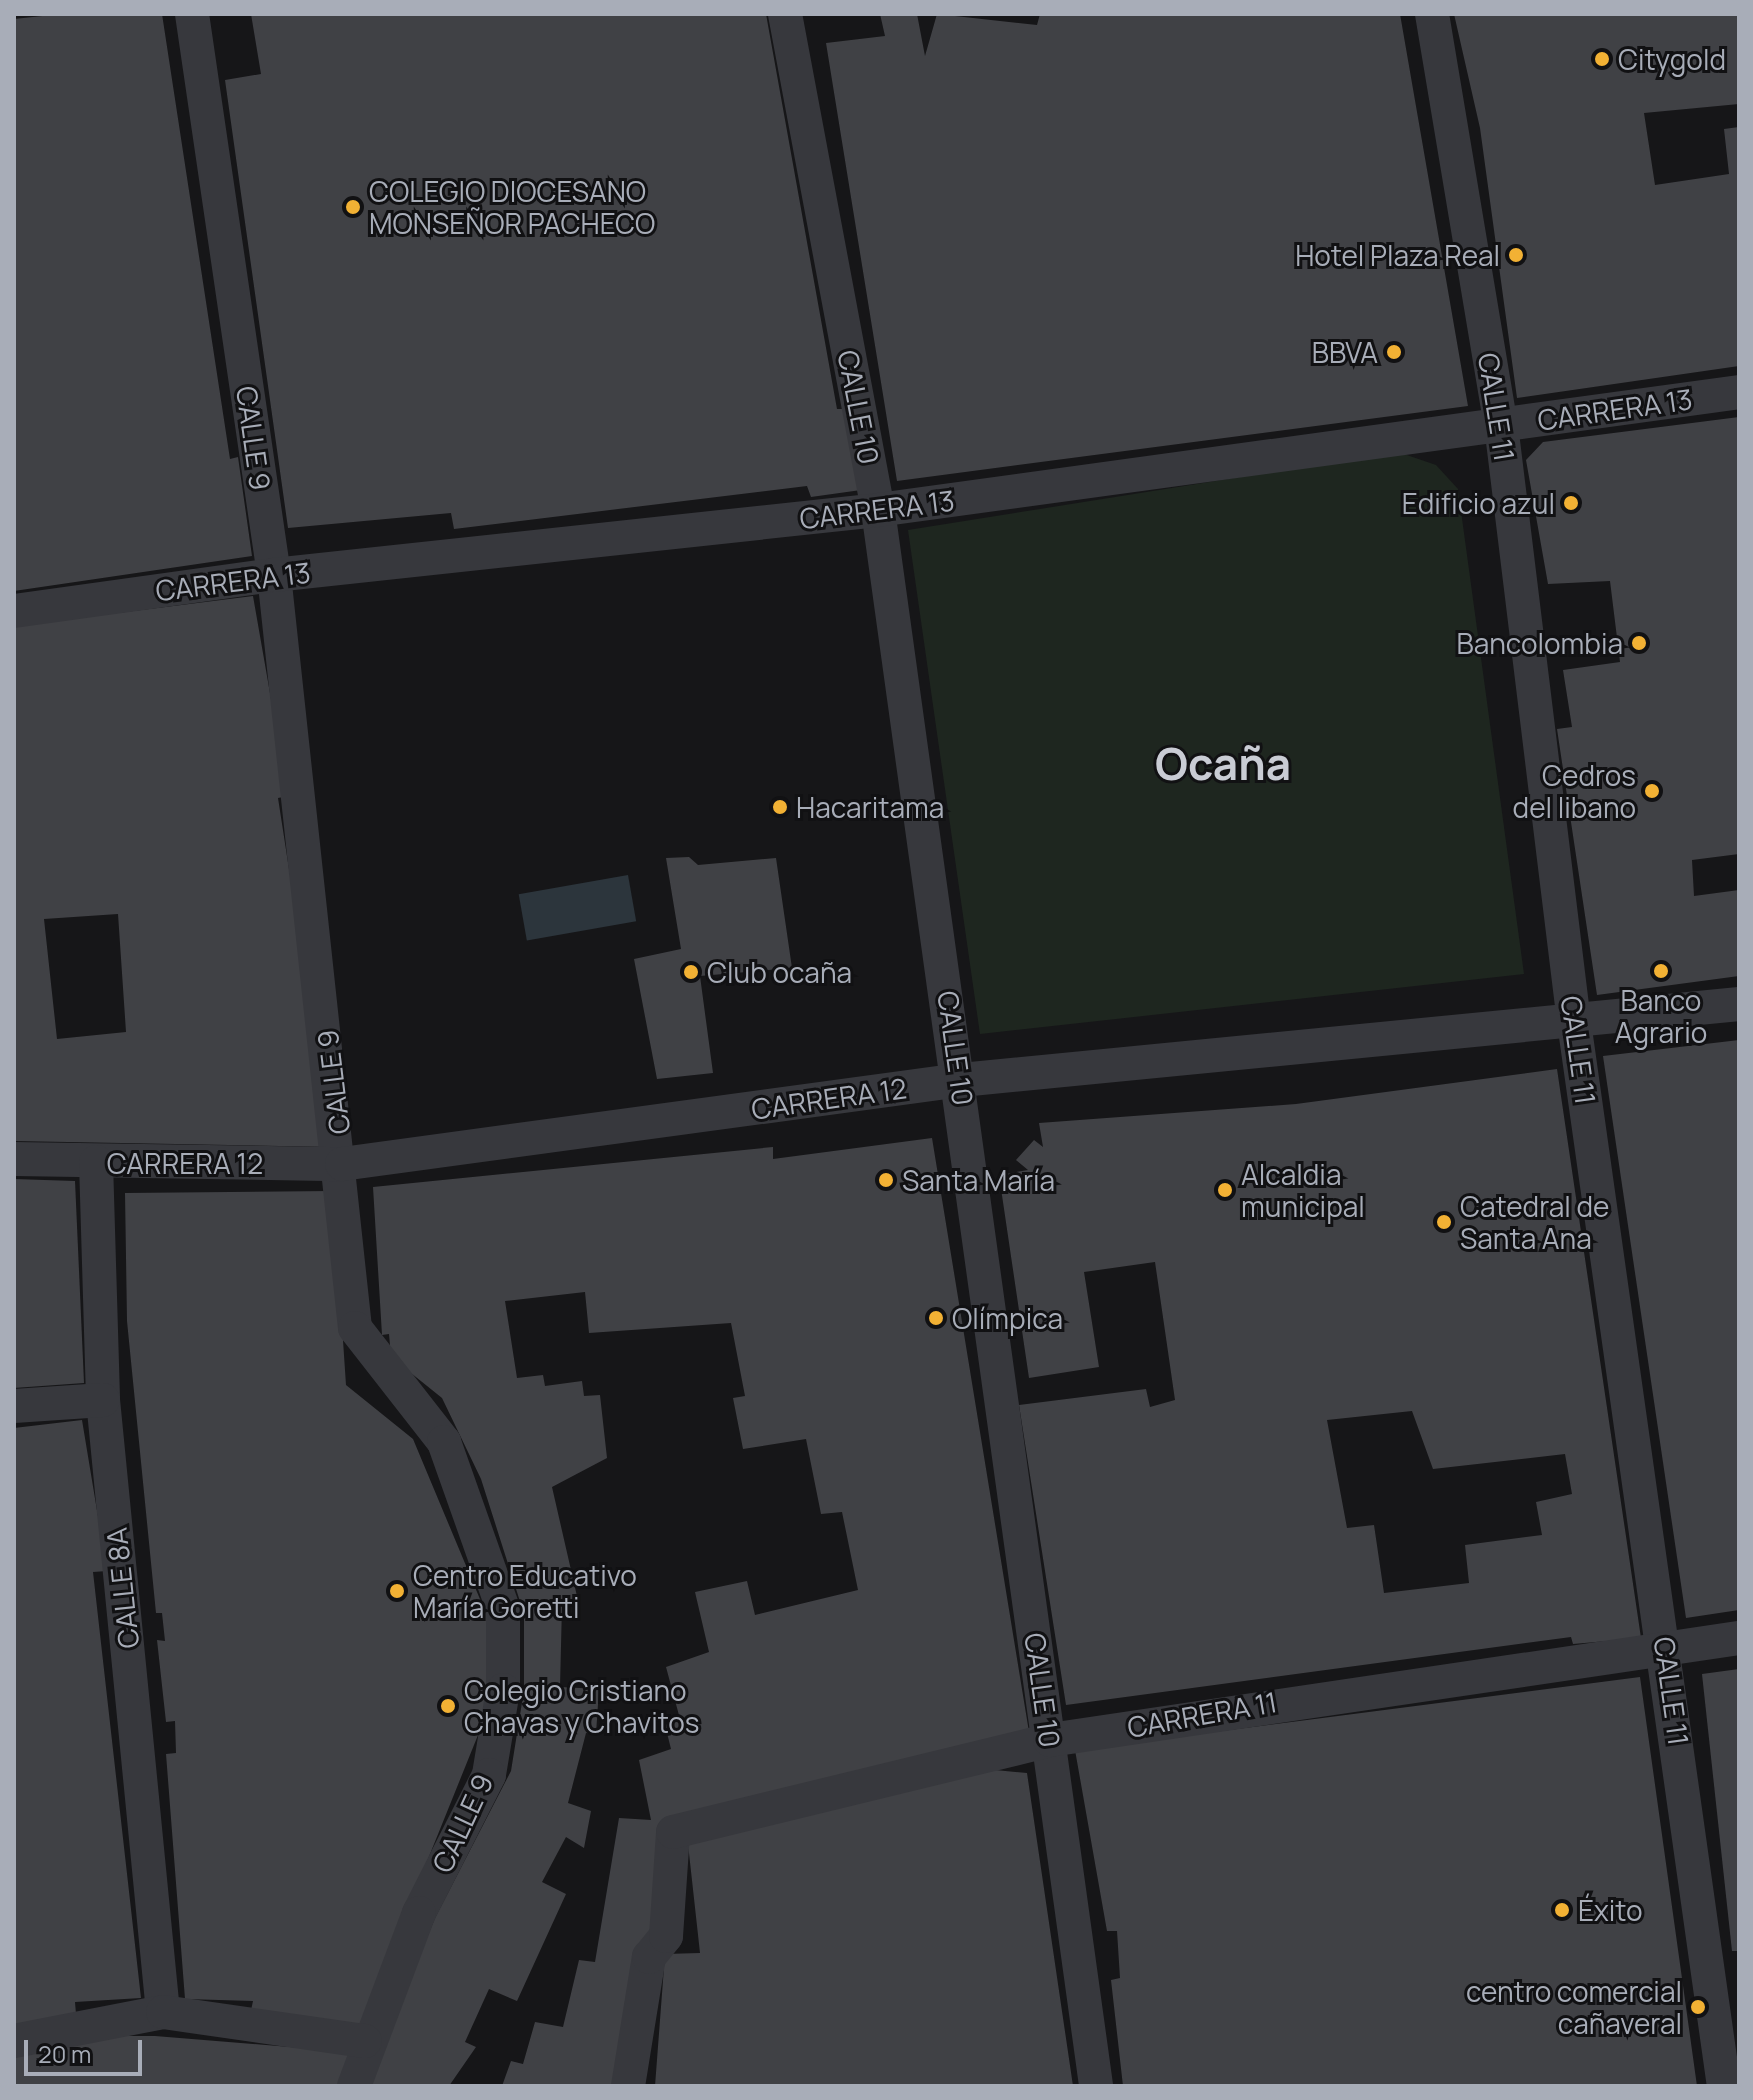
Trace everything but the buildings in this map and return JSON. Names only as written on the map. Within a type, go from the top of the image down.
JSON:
[{"type":"street","name":"CALLE 9","points":[[192,14],[274,575],[342,1164],[355,1328],[444,1442],[503,1609],[503,1690],[489,1775],[365,2041],[354,2086]]},
{"type":"street","name":"CALLE 10","points":[[785,14],[878,510],[961,1080],[1096,2086]]},
{"type":"street","name":"CALLE 11","points":[[1432,14],[1501,425],[1574,1022],[1666,1647],[1724,2086]]},
{"type":"street","name":"CARRERA 13","points":[[14,611],[274,575],[878,510],[1739,392]]},
{"type":"street","name":"CARRERA 12","points":[[14,1159],[342,1164],[961,1080],[1739,1004]]},
{"type":"street","name":"CALLE 8A","points":[[96,1162],[103,1400],[163,2012]]},
{"type":"street","points":[[14,1406],[103,1400]]},
{"type":"street","name":"CARRERA 11","points":[[628,2086],[649,1957],[666,1936],[673,1832],[1050,1740],[1739,1638]]},
{"type":"street","points":[[14,2041],[83,2022],[163,2012],[365,2041]]},
{"type":"shaded area","points":[[1398,452],[1436,465],[1458,489],[1524,974],[980,1034],[908,530]]},
{"type":"shaded area","points":[[628,875],[636,921],[527,941],[519,894]]},
{"type":"place","name":"Citygold","points":[[1602,59]]},
{"type":"place","name":"COLEGIO DIOCESANO MONSEÑOR PACHECO","points":[[353,207]]},
{"type":"place","name":"Hotel Plaza Real","points":[[1516,255]]},
{"type":"place","name":"BBVA","points":[[1394,352]]},
{"type":"place","name":"Edificio azul","points":[[1571,503]]},
{"type":"place","name":"Bancolombia","points":[[1639,643]]},
{"type":"place","name":"Cedros del libano","points":[[1652,791]]},
{"type":"place","name":"Hacaritama","points":[[780,807]]},
{"type":"place","name":"Banco Agrario","points":[[1661,971]]},
{"type":"place","name":"Club ocaña","points":[[691,972]]},
{"type":"place","name":"Santa María","points":[[886,1180]]},
{"type":"place","name":"Alcaldia municipal","points":[[1225,1190]]},
{"type":"place","name":"Catedral de Santa Ana","points":[[1444,1222]]},
{"type":"place","name":"Olímpica","points":[[936,1318]]},
{"type":"place","name":"Centro Educativo María Goretti","points":[[397,1591]]},
{"type":"place","name":"Colegio Cristiano Chavas y Chavitos","points":[[448,1706]]},
{"type":"place","name":"Éxito","points":[[1562,1910]]},
{"type":"place","name":"centro comercial cañaveral","points":[[1698,2007]]},
{"type":"district","name":"Ocaña","points":[[1223,763]]}]
